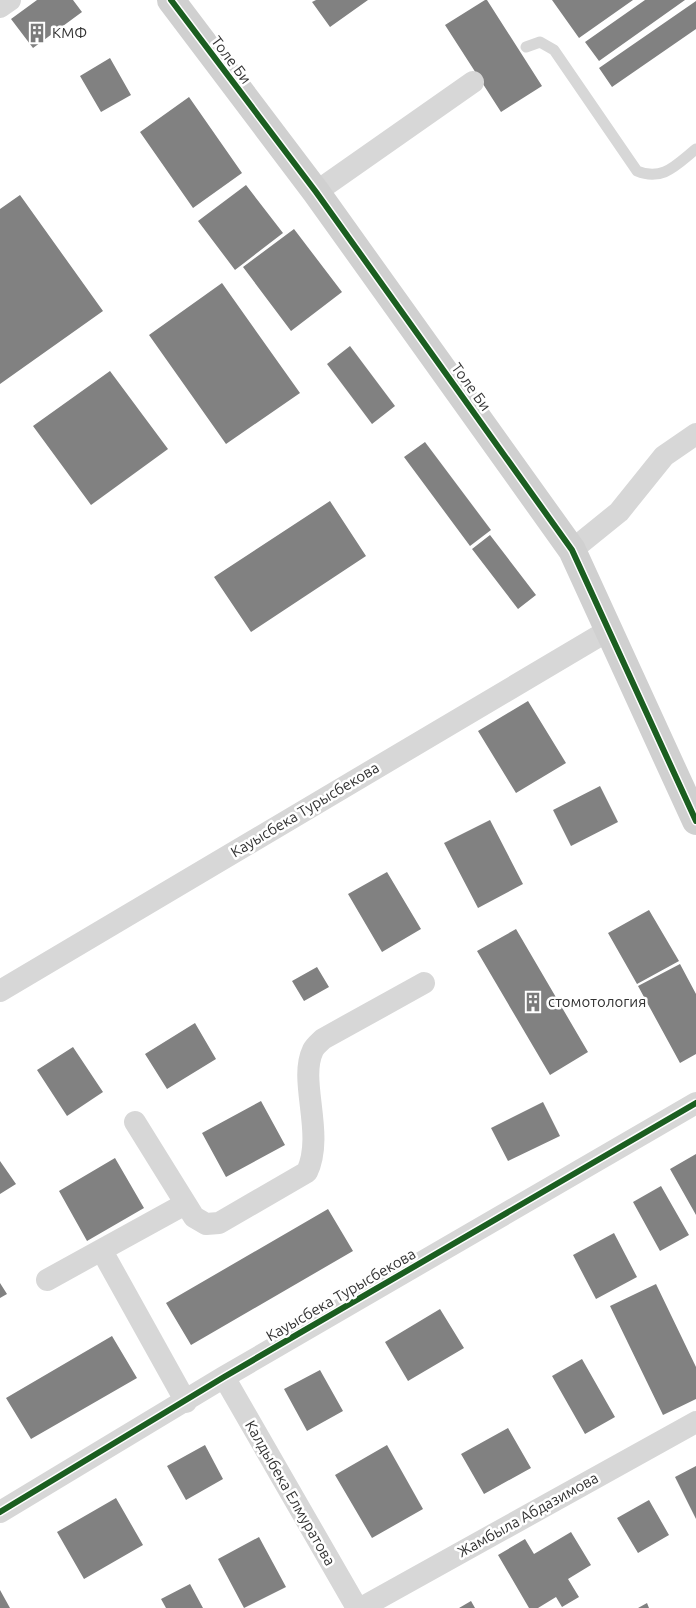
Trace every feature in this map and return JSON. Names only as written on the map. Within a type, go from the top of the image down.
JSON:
[{"type":"street","points":[[0,7],[10,0]]},
{"type":"street","name":"Толе Би","points":[[172,0],[316,192],[572,550],[696,821]]},
{"type":"street","points":[[316,192],[473,82]]},
{"type":"street","points":[[572,550],[619,512],[664,456],[696,434]]},
{"type":"street","name":"Кауысбека Турысбекова","points":[[0,992],[609,630]]},
{"type":"street","points":[[135,1122],[194,1217],[206,1224],[219,1223],[307,1172],[311,1162],[313,1147],[308,1068],[313,1050],[323,1039],[424,983]]},
{"type":"street","name":"Кауысбека Турысбекова","points":[[0,1512],[186,1402],[224,1377],[696,1103]]},
{"type":"street","points":[[47,1280],[185,1204]]},
{"type":"street","points":[[102,1251],[186,1402]]},
{"type":"street","name":"Калдыбека Елмуратова","points":[[224,1377],[357,1608]]},
{"type":"street","name":"Жамбыла Абдазимова","points":[[361,1608],[696,1422]]},
{"type":"lane","points":[[526,47],[540,42],[554,50],[637,171],[646,175],[664,174],[696,149]]},
{"type":"building","name":"КМФ","points":[[37,0],[73,0],[82,12],[33,48],[11,19]]},
{"type":"building","points":[[316,0],[368,0],[330,27],[312,2]]},
{"type":"building","points":[[487,0],[542,86],[501,112],[445,25]]},
{"type":"building","points":[[552,0],[633,0],[579,38]]},
{"type":"building","points":[[645,0],[685,0],[599,61],[585,42]]},
{"type":"building","points":[[696,1],[696,29],[612,87],[599,68]]},
{"type":"building","points":[[110,58],[131,95],[101,112],[80,76]]},
{"type":"building","points":[[189,97],[242,173],[193,208],[140,132]]},
{"type":"building","points":[[246,185],[283,233],[235,270],[198,221]]},
{"type":"building","points":[[20,195],[103,311],[0,384],[0,209]]},
{"type":"building","points":[[294,229],[342,292],[291,331],[243,267]]},
{"type":"building","points":[[222,283],[300,393],[226,444],[149,335]]},
{"type":"building","points":[[350,346],[395,406],[372,424],[327,364]]},
{"type":"building","points":[[110,371],[168,449],[91,505],[33,426]]},
{"type":"building","points":[[425,442],[491,530],[470,546],[404,457]]},
{"type":"building","points":[[330,501],[366,556],[251,632],[214,577]]},
{"type":"building","points":[[490,535],[536,595],[518,609],[472,549]]},
{"type":"building","points":[[528,701],[566,763],[516,793],[478,731]]},
{"type":"building","points":[[600,786],[618,822],[571,846],[553,810]]},
{"type":"building","points":[[490,820],[523,884],[478,908],[444,843]]},
{"type":"building","points":[[387,872],[421,929],[382,952],[348,894]]},
{"type":"building","points":[[649,910],[679,961],[637,984],[608,933]]},
{"type":"building","name":"стомотология","points":[[516,929],[588,1052],[550,1075],[477,951]]},
{"type":"building","points":[[680,964],[696,994],[696,1054],[680,1063],[638,986]]},
{"type":"building","points":[[317,967],[329,987],[304,1001],[292,981]]},
{"type":"building","points":[[195,1023],[216,1059],[167,1089],[145,1054]]},
{"type":"building","points":[[73,1047],[103,1092],[67,1116],[37,1070]]},
{"type":"building","points":[[261,1101],[285,1145],[226,1177],[202,1133]]},
{"type":"building","points":[[543,1102],[560,1136],[508,1161],[491,1128]]},
{"type":"building","points":[[696,1154],[696,1215],[670,1169]]},
{"type":"building","points":[[115,1158],[144,1208],[87,1241],[59,1191]]},
{"type":"building","points":[[0,1161],[16,1184],[0,1194]]},
{"type":"building","points":[[661,1186],[689,1235],[660,1251],[633,1202]]},
{"type":"building","points":[[328,1209],[353,1251],[191,1345],[166,1303]]},
{"type":"building","points":[[614,1233],[637,1277],[596,1299],[573,1255]]},
{"type":"building","points":[[0,1283],[7,1294],[0,1298]]},
{"type":"building","points":[[656,1284],[696,1367],[696,1399],[663,1415],[610,1306]]},
{"type":"building","points":[[440,1309],[464,1348],[408,1381],[385,1342]]},
{"type":"building","points":[[112,1336],[137,1378],[31,1439],[6,1398]]},
{"type":"building","points":[[582,1359],[615,1417],[585,1434],[552,1376]]},
{"type":"building","points":[[320,1370],[343,1411],[307,1431],[284,1389]]},
{"type":"building","points":[[508,1428],[531,1468],[484,1494],[461,1454]]},
{"type":"building","points":[[205,1445],[223,1479],[186,1500],[167,1466]]},
{"type":"building","points":[[387,1445],[423,1509],[372,1538],[335,1475]]},
{"type":"building","points":[[696,1466],[696,1519],[675,1477]]},
{"type":"building","points":[[116,1498],[143,1545],[84,1579],[57,1532]]},
{"type":"building","points":[[649,1500],[669,1535],[638,1553],[617,1518]]},
{"type":"building","points":[[571,1532],[591,1565],[568,1579],[579,1597],[562,1607],[556,1597],[538,1608],[529,1608],[498,1555],[525,1539],[534,1554]]},
{"type":"building","points":[[259,1537],[286,1587],[244,1608],[218,1559]]},
{"type":"building","points":[[190,1584],[203,1608],[166,1608],[161,1599]]},
{"type":"building","points":[[0,1590],[10,1608],[0,1608]]},
{"type":"building","points":[[471,1601],[475,1608],[459,1608]]},
{"type":"building","points":[[647,1603],[649,1608],[638,1608]]},
{"type":"cycle path","points":[[171,0],[316,192],[572,550],[696,821]]},
{"type":"cycle path","points":[[0,1512],[224,1377],[696,1103]]},
{"type":"place","name":"КМФ","points":[[37,33]]},
{"type":"place","name":"стомотология","points":[[533,1002]]}]
